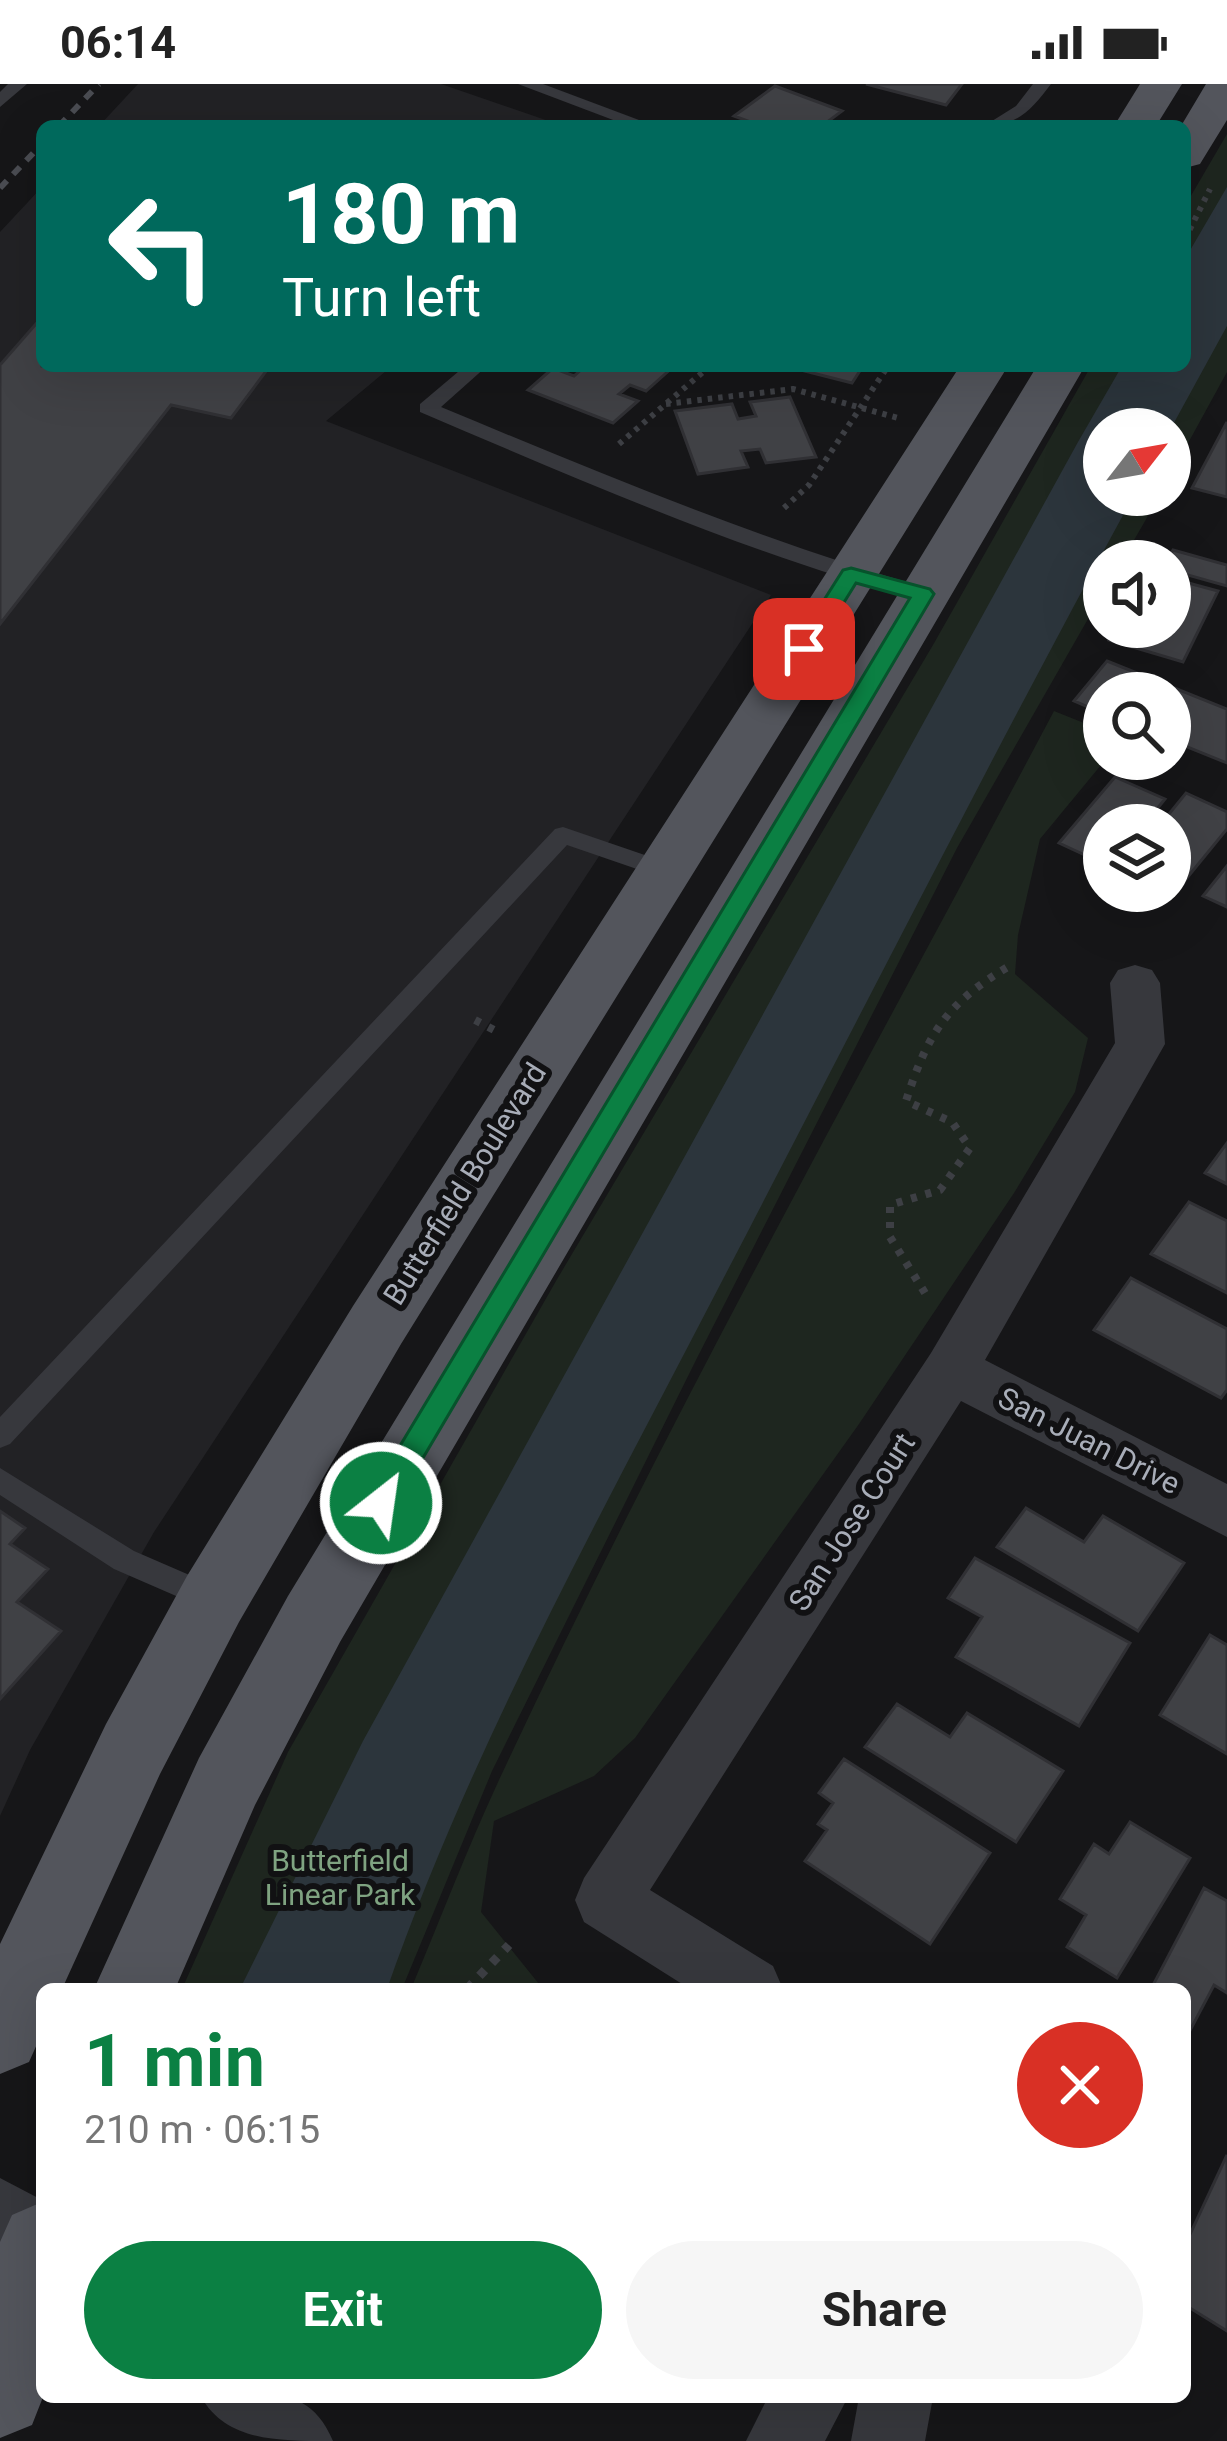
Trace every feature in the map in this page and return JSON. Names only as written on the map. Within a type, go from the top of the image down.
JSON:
[{"type":"main road","points":[[1139,120],[1161,84]]},
{"type":"main road","points":[[1201,165],[1227,84]]},
{"type":"main road","name":"Butterfield Boulevard","points":[[0,2033],[133,1749],[213,1600],[376,1325],[980,372]]},
{"type":"main road","points":[[137,1983],[226,1783],[314,1619],[1057,372]]},
{"type":"main road","points":[[0,2393],[36,2265]]},
{"type":"street","name":"San Jose Court","points":[[740,1983],[608,1900],[951,1369],[1140,1044],[1135,983]]},
{"type":"street","name":"San Juan Drive","points":[[951,1369],[1227,1512]]},
{"type":"street","points":[[0,2212],[36,2239]]},
{"type":"street","points":[[246,2403],[296,2441]]},
{"type":"street","points":[[783,2441],[807,2403]]},
{"type":"street","points":[[888,2441],[895,2403]]},
{"type":"lane","points":[[0,102],[18,84]]},
{"type":"lane","points":[[527,84],[553,88],[631,120]]},
{"type":"lane","points":[[1003,120],[1022,110],[1042,84]]},
{"type":"lane","points":[[470,372],[427,409],[697,522],[851,575],[923,594]]},
{"type":"lane","points":[[0,1436],[562,835],[663,870]]},
{"type":"lane","points":[[0,1480],[124,1560],[213,1600]]},
{"type":"path","points":[[1191,211],[1201,165]]},
{"type":"path","points":[[619,444],[703,372]]},
{"type":"path","points":[[784,508],[809,485],[883,372]]},
{"type":"path","points":[[666,404],[793,389],[900,418]]},
{"type":"path","points":[[925,1293],[890,1237],[890,1205],[927,1199],[954,1180],[970,1148],[952,1122],[906,1101],[921,1052],[940,1019],[963,992],[1011,965]]},
{"type":"path","points":[[475,1020],[498,1032]]},
{"type":"path","points":[[472,1983],[509,1945]]},
{"type":"shaded area","points":[[138,84],[441,84],[546,120],[105,120]]},
{"type":"shaded area","points":[[1227,187],[1227,326],[1182,408],[1098,408],[1119,372],[1191,372],[1191,249]]},
{"type":"shaded area","points":[[36,193],[36,372],[385,372],[326,421],[771,595],[154,1532],[30,1750],[0,1816],[0,232]]},
{"type":"shaded area","points":[[1083,433],[1083,516],[1123,516],[1110,540],[1083,540],[1083,591],[542,1630],[459,1808],[389,1983],[243,1983],[363,1741]]},
{"type":"green space","name":"Butterfield Linear Park","points":[[1227,134],[1227,372],[1191,438],[1191,408],[1083,408],[1083,516],[1148,516],[1134,540],[1083,540],[1083,628],[957,848],[697,1358],[492,1771],[404,1983],[185,1983],[288,1752],[556,1281],[933,645],[1088,372],[1191,372],[1191,196]]},
{"type":"green space","points":[[1054,711],[1083,723],[1083,780],[1089,780],[1040,839],[1018,935],[1015,974],[1088,1038],[1075,1092],[1014,1193],[859,1424],[635,1738],[594,1776],[494,1821],[481,1912],[538,1983],[413,1983],[499,1780],[631,1510]]},
{"type":"building","points":[[866,84],[962,84],[946,105]]},
{"type":"building","points":[[775,86],[842,111],[830,120],[734,116]]},
{"type":"building","points":[[36,324],[36,372],[266,372],[231,418],[171,405],[0,624],[0,365]]},
{"type":"building","points":[[548,372],[574,376],[578,372],[667,372],[646,391],[630,385],[619,394],[638,401],[613,423],[528,390]]},
{"type":"building","points":[[809,372],[859,372],[852,383]]},
{"type":"building","points":[[790,397],[816,457],[766,463],[760,449],[741,451],[748,467],[698,474],[675,411],[732,404],[738,419],[756,416],[750,402]]},
{"type":"building","points":[[1227,422],[1227,497],[1192,488]]},
{"type":"building","points":[[1191,555],[1227,565],[1227,586],[1191,576]]},
{"type":"building","points":[[1191,584],[1218,591],[1191,646]]},
{"type":"building","points":[[1136,648],[1190,648],[1183,662]]},
{"type":"building","points":[[1107,661],[1134,672],[1098,672]]},
{"type":"building","points":[[1191,695],[1227,709],[1227,763],[1191,748]]},
{"type":"building","points":[[1112,780],[1165,799],[1161,804],[1092,804]]},
{"type":"building","points":[[1186,793],[1227,812],[1227,829],[1191,873],[1191,804],[1177,804]]},
{"type":"building","points":[[1083,815],[1083,854],[1059,843]]},
{"type":"building","points":[[1227,866],[1227,907],[1203,896]]},
{"type":"building","points":[[1227,1143],[1227,1184],[1205,1173]]},
{"type":"building","points":[[1189,1202],[1227,1221],[1227,1293],[1151,1254]]},
{"type":"building","points":[[1131,1278],[1227,1329],[1227,1390],[1221,1398],[1094,1330]]},
{"type":"building","points":[[1026,1508],[1084,1542],[1103,1516],[1184,1563],[1138,1631],[997,1547]]},
{"type":"building","points":[[0,1511],[25,1528],[10,1544],[48,1569],[17,1602],[61,1631],[0,1699]]},
{"type":"building","points":[[975,1558],[1130,1643],[1079,1726],[956,1657],[982,1617],[948,1598]]},
{"type":"building","points":[[1210,1635],[1227,1645],[1227,1754],[1160,1715]]},
{"type":"building","points":[[897,1704],[950,1737],[967,1713],[1063,1771],[1016,1842],[865,1747]]},
{"type":"building","points":[[844,1759],[990,1853],[930,1944],[805,1861],[827,1830],[818,1824],[833,1803],[819,1793]]},
{"type":"building","points":[[1130,1822],[1190,1858],[1117,1978],[1067,1947],[1086,1915],[1060,1899],[1094,1844],[1109,1854]]},
{"type":"building","points":[[1204,1888],[1227,1901],[1227,1993],[1214,1985],[1191,2029],[1191,1983],[1154,1983]]},
{"type":"building","points":[[1227,2155],[1227,2331],[1191,2309],[1191,2232]]},
{"type":"railway","points":[[65,120],[99,84]]},
{"type":"railway","points":[[0,188],[36,150]]},
{"type":"route","points":[[381,1503],[923,594],[851,575],[804,649]]}]
